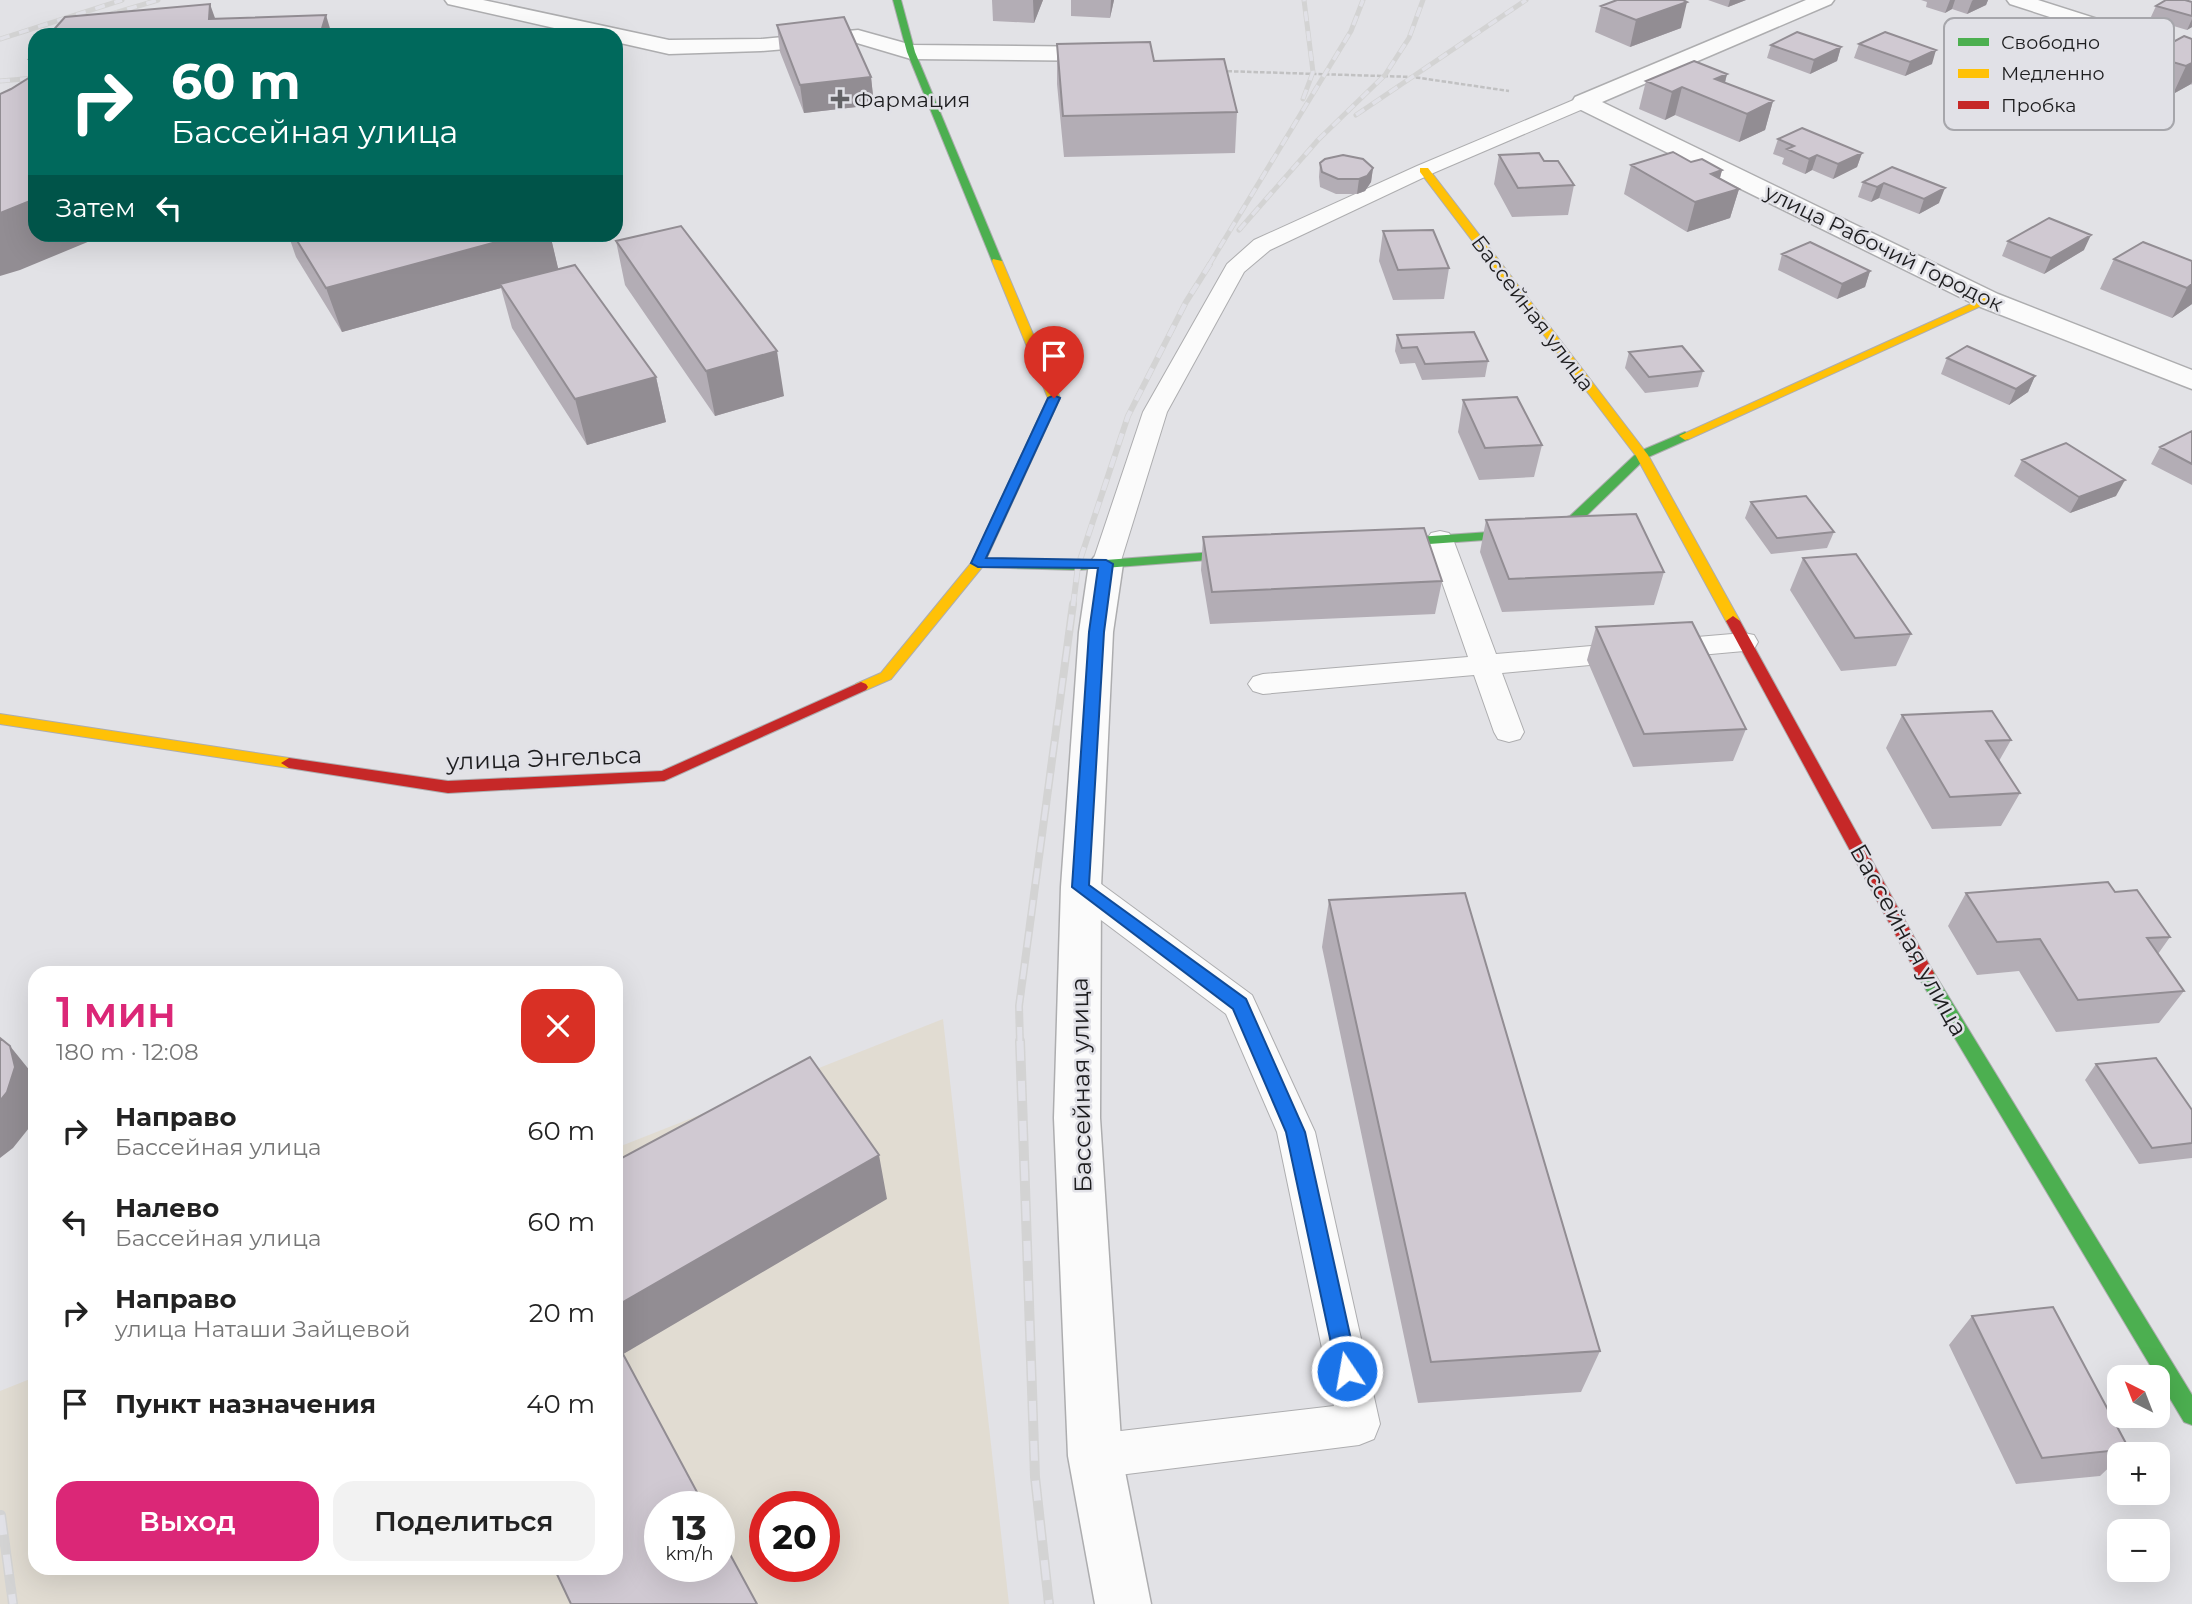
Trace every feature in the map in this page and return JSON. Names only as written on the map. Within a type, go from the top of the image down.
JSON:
[{"type":"street","points":[[456,0],[583,28]]},
{"type":"street","name":"улица Энгельса","points":[[0,719],[448,787],[664,776],[886,676],[978,563],[1054,398],[911,52],[897,0]]},
{"type":"street","points":[[1583,102],[1824,0]]},
{"type":"street","points":[[2017,0],[2074,18]]},
{"type":"street","points":[[623,37],[669,47],[761,45],[858,36],[911,52],[1130,54]]},
{"type":"street","points":[[2174,49],[2192,55]]},
{"type":"street","name":"улица Рабочий Городок","points":[[1583,102],[1988,300],[2192,380]]},
{"type":"street","name":"Бассейная улица","points":[[1424,170],[1642,456],[1937,994],[2192,1415]]},
{"type":"street","points":[[1356,545],[1536,533],[1576,519],[1642,456],[1988,300]]},
{"type":"street","points":[[978,563],[1106,564],[1273,552]]},
{"type":"street","name":"Бассейная улица","points":[[1106,564],[1096,632],[1081,887],[1077,1118],[1096,1457],[1123,1604]]},
{"type":"lane","points":[[1106,564],[1155,412],[1235,269],[1262,245],[1424,170],[1583,102]]},
{"type":"lane","points":[[1440,539],[1509,732]]},
{"type":"lane","points":[[1264,684],[1744,642]]},
{"type":"lane","points":[[1081,887],[1240,1004],[1296,1132],[1359,1424],[1096,1457]]},
{"type":"path","points":[[1220,71],[1413,77],[1583,102]]},
{"type":"shaded area","points":[[943,1019],[1009,1604],[0,1604],[0,1391],[28,1380],[28,1575],[623,1575],[623,1145]]},
{"type":"building","points":[[1617,0],[1687,2],[1636,20],[1601,6]]},
{"type":"building","points":[[2166,0],[2192,2],[2192,16],[2156,6]]},
{"type":"building","points":[[210,4],[209,19],[326,15],[322,28],[55,28],[65,17]]},
{"type":"building","points":[[844,17],[871,77],[800,85],[777,25]]},
{"type":"building","points":[[1797,32],[1841,47],[1814,60],[1771,45]]},
{"type":"building","points":[[1885,32],[1936,50],[1910,62],[1859,44]]},
{"type":"building","points":[[2184,36],[2192,39],[2192,63],[2186,66],[2174,62],[2174,41]]},
{"type":"building","points":[[1150,42],[1154,61],[1224,59],[1237,112],[1063,116],[1057,44]]},
{"type":"building","points":[[1694,61],[1727,74],[1715,79],[1773,101],[1747,114],[1682,87],[1672,92],[1646,81]]},
{"type":"building","points":[[28,78],[28,202],[0,213],[0,94]]},
{"type":"building","points":[[1802,128],[1862,153],[1838,164],[1817,155],[1809,159],[1787,149],[1794,146],[1778,139]]},
{"type":"building","points":[[1673,152],[1691,162],[1702,159],[1722,170],[1711,174],[1739,189],[1695,202],[1631,165]]},
{"type":"building","points":[[1539,153],[1544,161],[1558,161],[1574,185],[1518,188],[1499,155]]},
{"type":"building","points":[[1343,155],[1363,159],[1373,168],[1367,176],[1359,179],[1338,179],[1322,172],[1320,163],[1325,159]]},
{"type":"building","points":[[1892,167],[1945,188],[1924,199],[1884,183],[1877,187],[1863,182]]},
{"type":"building","points":[[2049,218],[2091,235],[2051,258],[2008,241]]},
{"type":"building","points":[[681,226],[777,351],[706,371],[617,242],[623,242],[623,239]]},
{"type":"building","points":[[1433,230],[1449,268],[1398,270],[1383,231]]},
{"type":"building","points":[[298,242],[496,242],[326,288]]},
{"type":"building","points":[[1810,242],[1870,271],[1842,284],[1782,254]]},
{"type":"building","points":[[2143,242],[2192,261],[2192,284],[2187,288],[2114,259]]},
{"type":"building","points":[[575,265],[656,377],[575,399],[500,284]]},
{"type":"building","points":[[1474,332],[1488,361],[1425,364],[1417,347],[1402,348],[1397,335]]},
{"type":"building","points":[[1682,346],[1703,371],[1649,377],[1629,352]]},
{"type":"building","points":[[1967,346],[2035,376],[2016,389],[1947,358]]},
{"type":"building","points":[[1517,397],[1542,445],[1485,448],[1463,400]]},
{"type":"building","points":[[2192,431],[2192,464],[2160,447]]},
{"type":"building","points":[[2066,443],[2125,480],[2079,497],[2022,460]]},
{"type":"building","points":[[1806,496],[1834,532],[1777,538],[1751,502]]},
{"type":"building","points":[[1636,514],[1664,572],[1509,579],[1486,520]]},
{"type":"building","points":[[1424,528],[1442,581],[1212,592],[1203,537]]},
{"type":"building","points":[[1856,554],[1911,634],[1855,638],[1803,558]]},
{"type":"building","points":[[1692,622],[1746,729],[1644,734],[1596,627]]},
{"type":"building","points":[[1992,711],[2011,740],[1986,741],[2020,793],[1950,797],[1902,715]]},
{"type":"building","points":[[2108,882],[2115,892],[2137,890],[2170,937],[2147,938],[2184,991],[2078,1000],[2040,939],[1997,942],[1966,893]]},
{"type":"building","points":[[1465,893],[1600,1351],[1431,1362],[1329,900]]},
{"type":"building","points":[[0,1038],[10,1046],[15,1067],[7,1092],[0,1101]]},
{"type":"building","points":[[810,1057],[879,1155],[623,1302],[623,1157]]},
{"type":"building","points":[[2156,1058],[2192,1110],[2192,1143],[2152,1148],[2096,1064]]},
{"type":"building","points":[[2053,1307],[2107,1408],[2107,1428],[2118,1428],[2125,1442],[2107,1442],[2107,1451],[2042,1458],[1972,1316]]},
{"type":"building","points":[[623,1354],[696,1491],[644,1491],[644,1582],[735,1582],[735,1563],[757,1604],[571,1604],[557,1575],[623,1575]]},
{"type":"railway","points":[[34,28],[122,0]]},
{"type":"railway","points":[[108,15],[158,0]]},
{"type":"railway","points":[[1303,99],[1313,72],[1304,0]]},
{"type":"railway","points":[[1209,265],[1351,31],[1363,0]]},
{"type":"railway","points":[[1239,230],[1318,140],[1385,75],[1409,38],[1423,0]]},
{"type":"railway","points":[[1356,115],[1526,0]]},
{"type":"railway","points":[[0,39],[28,30]]},
{"type":"railway","points":[[0,81],[28,79]]},
{"type":"railway","points":[[1073,606],[1078,566],[1128,416],[1186,302],[1210,264]]},
{"type":"railway","points":[[1020,1043],[1019,1006],[1073,604]]},
{"type":"railway","points":[[1020,1041],[1035,1477],[1049,1604]]},
{"type":"railway","points":[[1,1515],[13,1604]]},
{"type":"traffic: fast","points":[[897,0],[911,52],[997,261]]},
{"type":"traffic: fast","points":[[1374,544],[1536,533],[1575,519],[1642,455],[1685,436]]},
{"type":"traffic: fast","points":[[978,563],[1078,566],[1255,553]]},
{"type":"traffic: fast","points":[[1925,973],[2192,1415]]},
{"type":"traffic: slow","points":[[1424,170],[1642,455],[1733,621]]},
{"type":"traffic: slow","points":[[861,687],[886,676],[978,563],[1054,398],[997,261]]},
{"type":"traffic: slow","points":[[1685,436],[1988,300]]},
{"type":"traffic: slow","points":[[0,719],[289,763]]},
{"type":"traffic: jam","points":[[1733,621],[1925,973]]},
{"type":"traffic: jam","points":[[289,763],[448,787],[664,776],[861,687]]},
{"type":"place","name":"Фармация","points":[[840,99]]},
{"type":"route","points":[[1054,398],[978,563],[1078,566],[1106,564],[1096,632],[1081,887],[1240,1004],[1296,1132],[1347,1371]]}]
